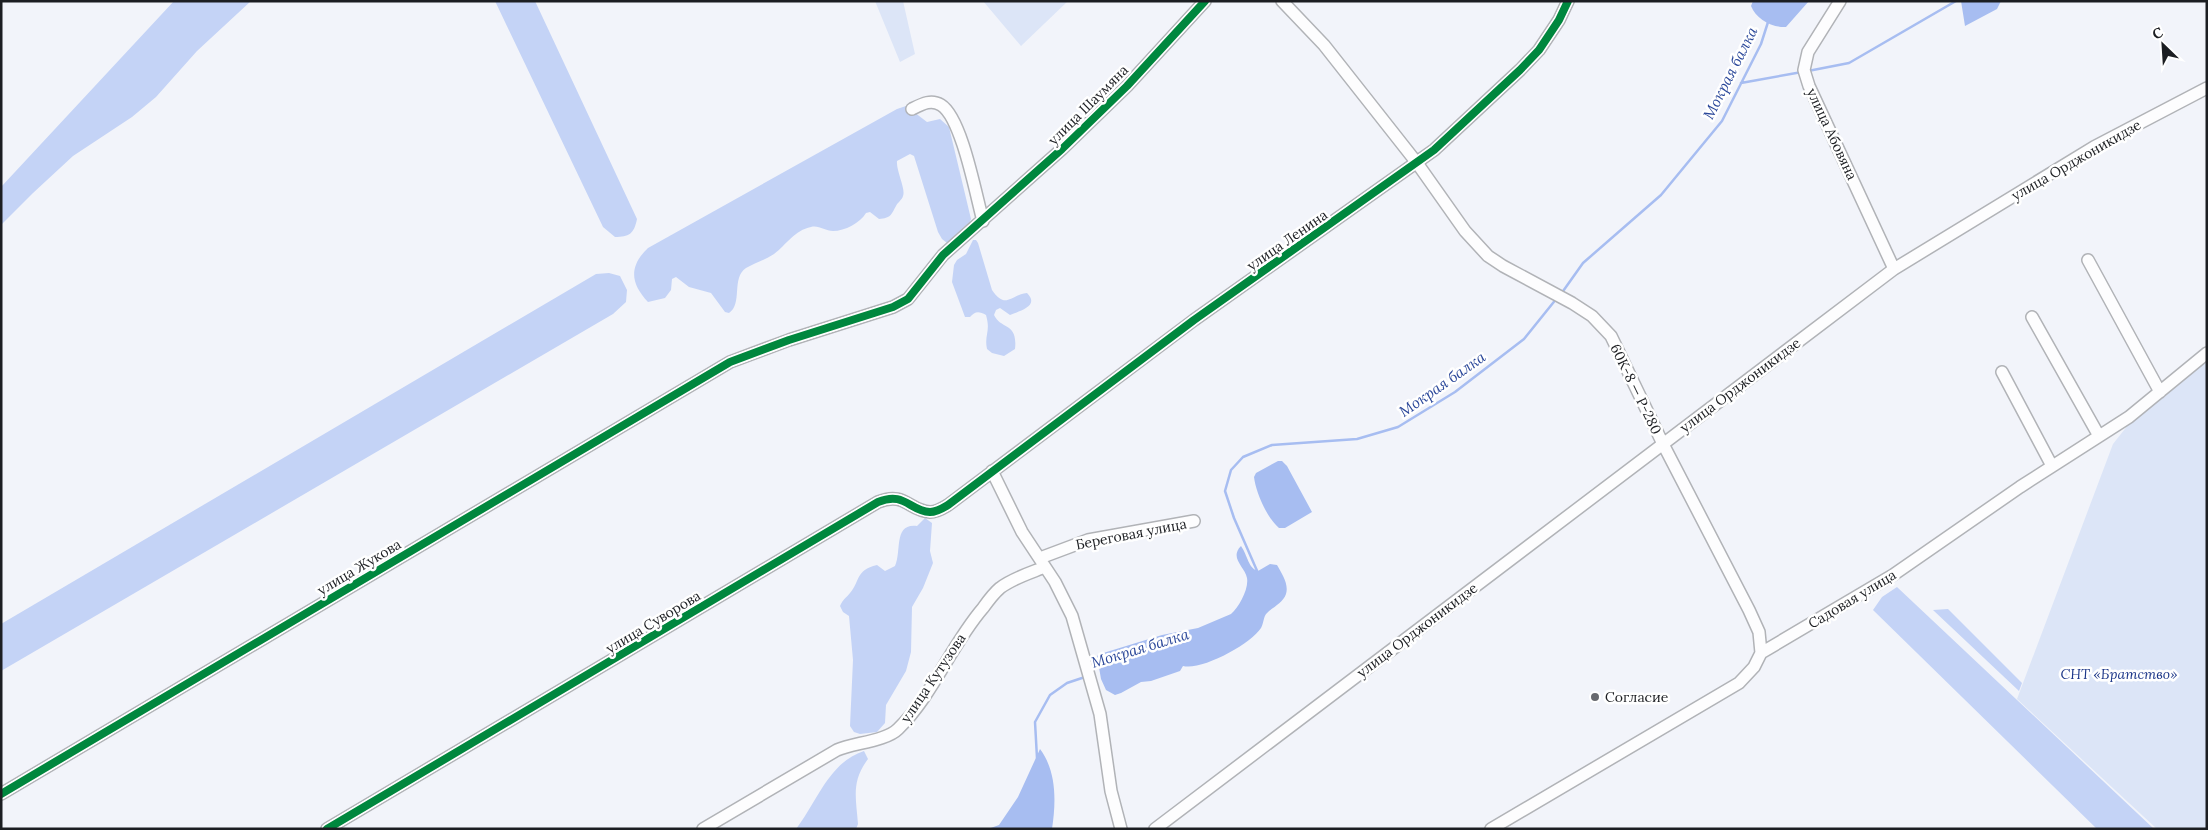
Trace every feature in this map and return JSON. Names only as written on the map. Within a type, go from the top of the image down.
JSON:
[{"type":"street","name":"улица Шаумяна","points":[[730,362],[789,340],[894,306],[908,299],[943,255],[1062,149],[1120,92],[1204,1]]},
{"type":"street","name":"60К-8 — Р-280","points":[[1282,1],[1324,46],[1417,163],[1465,231],[1488,256],[1592,316],[1611,336],[1663,444],[1749,610],[1759,632],[1761,653]]},
{"type":"street","name":"улица Ленина","points":[[992,471],[1194,320],[1434,150],[1527,63],[1549,36],[1568,1]]},
{"type":"street","name":"улица Абовяна","points":[[1840,1],[1808,52],[1804,70],[1809,86],[1894,269]]},
{"type":"street","name":"улица Орджоникидзе","points":[[1155,829],[1894,269],[2094,147],[2207,88]]},
{"type":"street","points":[[912,109],[926,102],[940,104],[952,115],[959,130],[983,221]]},
{"type":"street","points":[[2088,260],[2160,392]]},
{"type":"street","points":[[2032,317],[2099,436]]},
{"type":"street","name":"Садовая улица","points":[[1491,829],[1664,729],[1739,683],[1754,667],[1761,653],[1893,575],[2052,466],[2129,417],[2207,353]]},
{"type":"street","name":"улица Жукова","points":[[1,794],[730,362]]},
{"type":"street","points":[[2002,372],[2052,466]]},
{"type":"street","points":[[992,471],[1022,532],[1064,599],[1079,636],[1100,714],[1111,790],[1121,829]]},
{"type":"street","name":"улица Суворова","points":[[327,829],[878,502],[886,499],[896,499],[929,512],[938,510],[948,505],[992,471]]},
{"type":"street","name":"Береговая улица","points":[[1042,563],[1088,540],[1194,521]]},
{"type":"street","name":"улица Кутузова","points":[[704,829],[837,750],[853,744],[874,740],[896,730],[924,696],[970,623],[992,596],[1009,582],[1042,563]]},
{"type":"green space","points":[[875,1],[903,1],[915,54],[900,62]]},
{"type":"green space","points":[[983,1],[1068,1],[1021,46]]},
{"type":"green space","name":"СНТ «Братство»","points":[[2207,357],[2207,829],[2157,829],[2017,699],[2113,444],[2128,425]]},
{"type":"shaded area","points":[[174,1],[251,1],[197,51],[156,97],[132,117],[73,156],[1,225],[1,187]]},
{"type":"shaded area","points":[[495,1],[535,1],[637,219],[630,234],[615,237],[603,227]]},
{"type":"shaded area","points":[[906,106],[927,122],[940,119],[949,127],[971,219],[965,230],[955,239],[947,243],[938,232],[914,156],[910,154],[897,161],[904,193],[890,216],[879,219],[870,212],[866,213],[856,223],[842,230],[830,231],[814,227],[800,231],[774,254],[746,268],[742,272],[739,278],[735,304],[729,313],[725,312],[711,293],[689,287],[676,277],[672,279],[671,290],[665,298],[648,302],[642,295],[634,275],[637,261],[648,248],[897,109]]},
{"type":"shaded area","points":[[973,240],[976,240],[978,243],[992,290],[997,296],[1008,300],[1027,293],[1031,301],[1030,305],[1023,310],[1010,315],[1000,308],[996,310],[994,315],[997,320],[1012,330],[1014,334],[1015,349],[1004,356],[992,353],[987,349],[988,326],[986,315],[977,312],[970,317],[965,317],[952,282],[954,265],[957,260],[966,254]]},
{"type":"shaded area","points":[[609,273],[620,276],[627,290],[626,302],[613,314],[1,671],[1,624],[596,274]]},
{"type":"shaded area","points":[[925,518],[932,523],[930,551],[933,563],[923,588],[912,607],[911,652],[906,671],[886,705],[885,723],[877,732],[860,734],[854,732],[850,726],[853,660],[849,616],[843,612],[840,606],[853,589],[861,573],[865,570],[877,565],[885,571],[895,566],[901,533],[909,526],[917,526]]},
{"type":"shaded area","points":[[1897,587],[2154,829],[2097,829],[1873,610],[1882,597]]},
{"type":"shaded area","points":[[1948,609],[2022,683],[2019,691],[1933,610]]},
{"type":"shaded area","points":[[864,751],[868,759],[859,775],[857,783],[858,824],[856,829],[796,829],[833,773],[852,756]]},
{"type":"water","points":[[1753,1],[1809,1],[1786,27],[1781,27],[1761,19],[1753,11],[1751,6]]},
{"type":"water","points":[[1961,1],[2001,1],[1997,9],[1965,26]]},
{"type":"water","points":[[1278,461],[1282,461],[1287,466],[1312,512],[1285,528],[1279,528],[1266,512],[1254,477],[1256,473]]},
{"type":"water","points":[[1241,546],[1252,567],[1258,571],[1270,564],[1277,565],[1287,587],[1285,597],[1269,611],[1256,634],[1237,648],[1213,660],[1191,666],[1183,666],[1180,671],[1151,681],[1141,682],[1115,695],[1106,690],[1101,679],[1097,656],[1100,654],[1162,635],[1198,628],[1234,611],[1243,598],[1247,582],[1246,574],[1237,558],[1238,550]]},
{"type":"water","points":[[1040,749],[1050,767],[1054,788],[1052,829],[988,829],[999,825],[1018,797]]},
{"type":"waterway","points":[[1808,71],[1849,63],[1956,1]]},
{"type":"waterway","name":"Мокрая балка","points":[[1561,294],[1583,263],[1661,195],[1722,121],[1761,44],[1769,19]]},
{"type":"waterway","points":[[1741,83],[1802,72]]},
{"type":"waterway","name":"Мокрая балка","points":[[1258,573],[1234,518],[1225,491],[1231,470],[1243,457],[1272,445],[1357,439],[1398,427],[1455,392],[1524,339],[1557,298]]},
{"type":"waterway","name":"Мокрая балка","points":[[1037,758],[1035,722],[1050,695],[1067,683],[1085,677]]},
{"type":"cycle path","points":[[1,794],[730,362],[789,340],[893,307],[908,299],[943,255],[1062,149],[1127,86],[1205,1]]},
{"type":"cycle path","points":[[327,829],[878,502],[887,499],[901,500],[923,511],[930,512],[937,511],[948,505],[1194,320],[1434,150],[1539,50],[1559,20],[1568,1]]},
{"type":"place","name":"Согласие","points":[[1595,697]]}]
